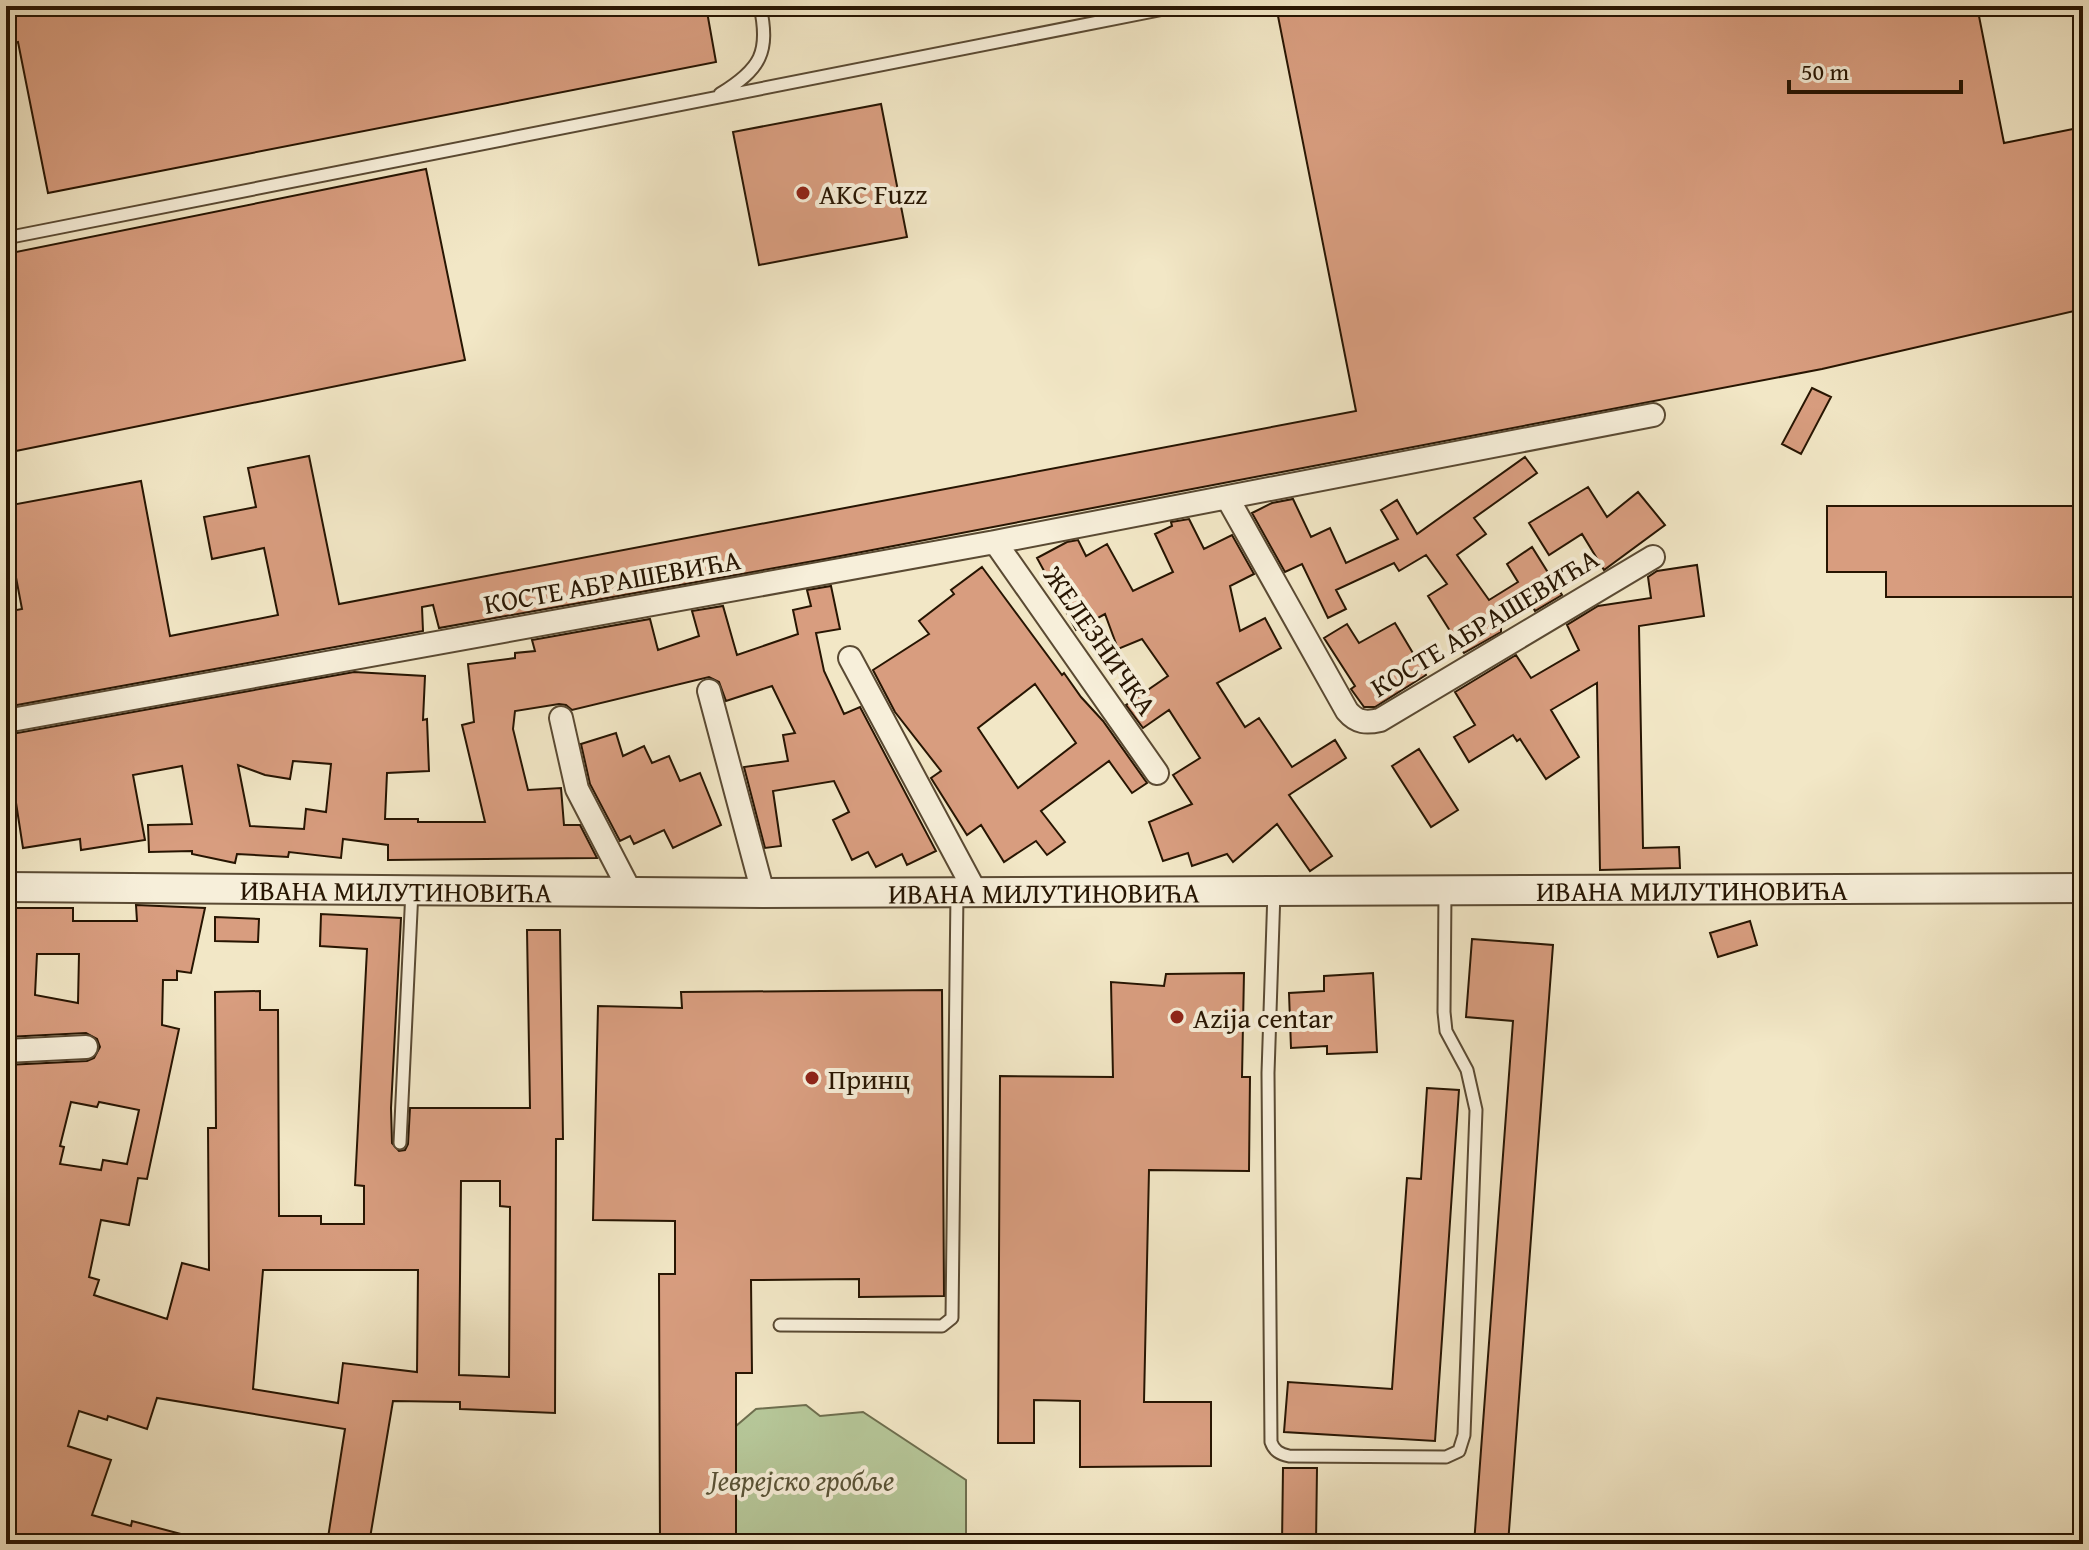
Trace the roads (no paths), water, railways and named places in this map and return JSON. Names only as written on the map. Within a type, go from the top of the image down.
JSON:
[{"type":"street","name":"КОСТЕ АБРАШЕВИЋА","points":[[6,721],[1228,499],[1653,415]]},
{"type":"street","name":"КОСТЕ АБРАШЕВИЋА","points":[[1228,499],[1347,711],[1361,722],[1380,720],[1653,557]]},
{"type":"street","name":"ЖЕЛЕЗНИЧКА","points":[[995,542],[1157,773]]},
{"type":"street","points":[[850,658],[966,891]]},
{"type":"street","points":[[709,691],[763,893]]},
{"type":"street","points":[[561,718],[577,789],[630,891]]},
{"type":"street","name":"ИВАНА МИЛУТИНОВИЋА","points":[[6,887],[763,893],[2083,888]]},
{"type":"street","points":[[6,1051],[86,1047]]},
{"type":"lane","points":[[712,99],[748,74],[760,58],[765,44],[760,6]]},
{"type":"lane","points":[[6,238],[1179,6]]},
{"type":"lane","points":[[400,1143],[412,890]]},
{"type":"lane","points":[[1274,890],[1268,1073],[1271,1442],[1280,1454],[1289,1456],[1446,1457],[1459,1451],[1464,1435],[1476,1110],[1467,1070],[1446,1031],[1445,890]]},
{"type":"lane","points":[[780,1325],[942,1326],[952,1318],[966,891]]},
{"type":"place","name":"AKC Fuzz","points":[[803,193]]},
{"type":"place","name":"Azija centar","points":[[1177,1017]]},
{"type":"place","name":"Принц","points":[[812,1078]]},
{"type":"park label","name":"Јеврејско гробље","points":[[802,1479]]}]
